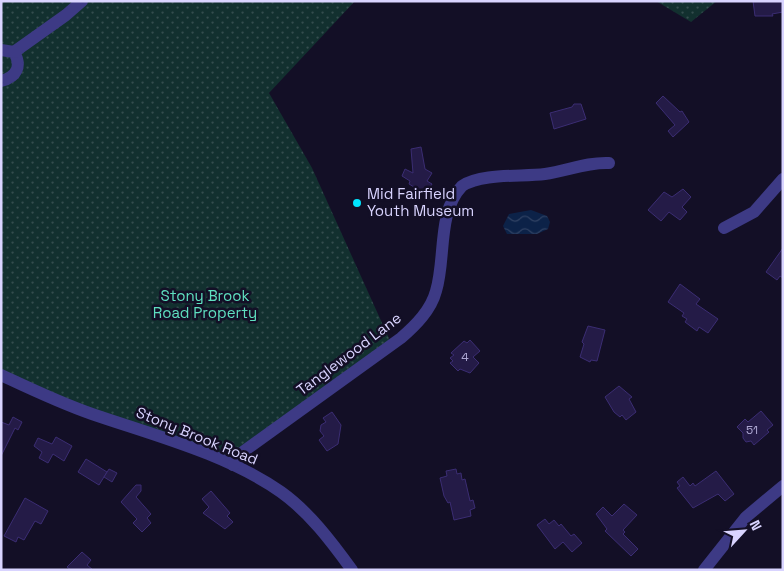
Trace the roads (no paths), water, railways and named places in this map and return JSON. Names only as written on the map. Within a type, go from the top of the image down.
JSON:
[{"type":"street","points":[[1,81],[13,76],[18,69],[17,58],[8,51],[66,15],[82,1]]},
{"type":"street","name":"Tanglewood Lane","points":[[233,465],[244,451],[401,338],[424,315],[436,291],[448,217],[462,186],[477,179],[546,174],[588,163],[609,163]]},
{"type":"street","points":[[724,228],[754,212],[783,179]]},
{"type":"street","name":"Stony Brook Road","points":[[1,375],[54,400],[233,465],[262,479],[298,505],[318,526],[352,570]]},
{"type":"street","points":[[704,570],[746,517],[783,486]]},
{"type":"water","points":[[531,210],[547,216],[550,222],[548,229],[537,234],[507,234],[503,226],[509,214]]},
{"type":"place","name":"Mid Fairfield Youth Museum","points":[[357,203]]},
{"type":"park label","name":"Stony Brook Road Property","points":[[205,304]]}]
